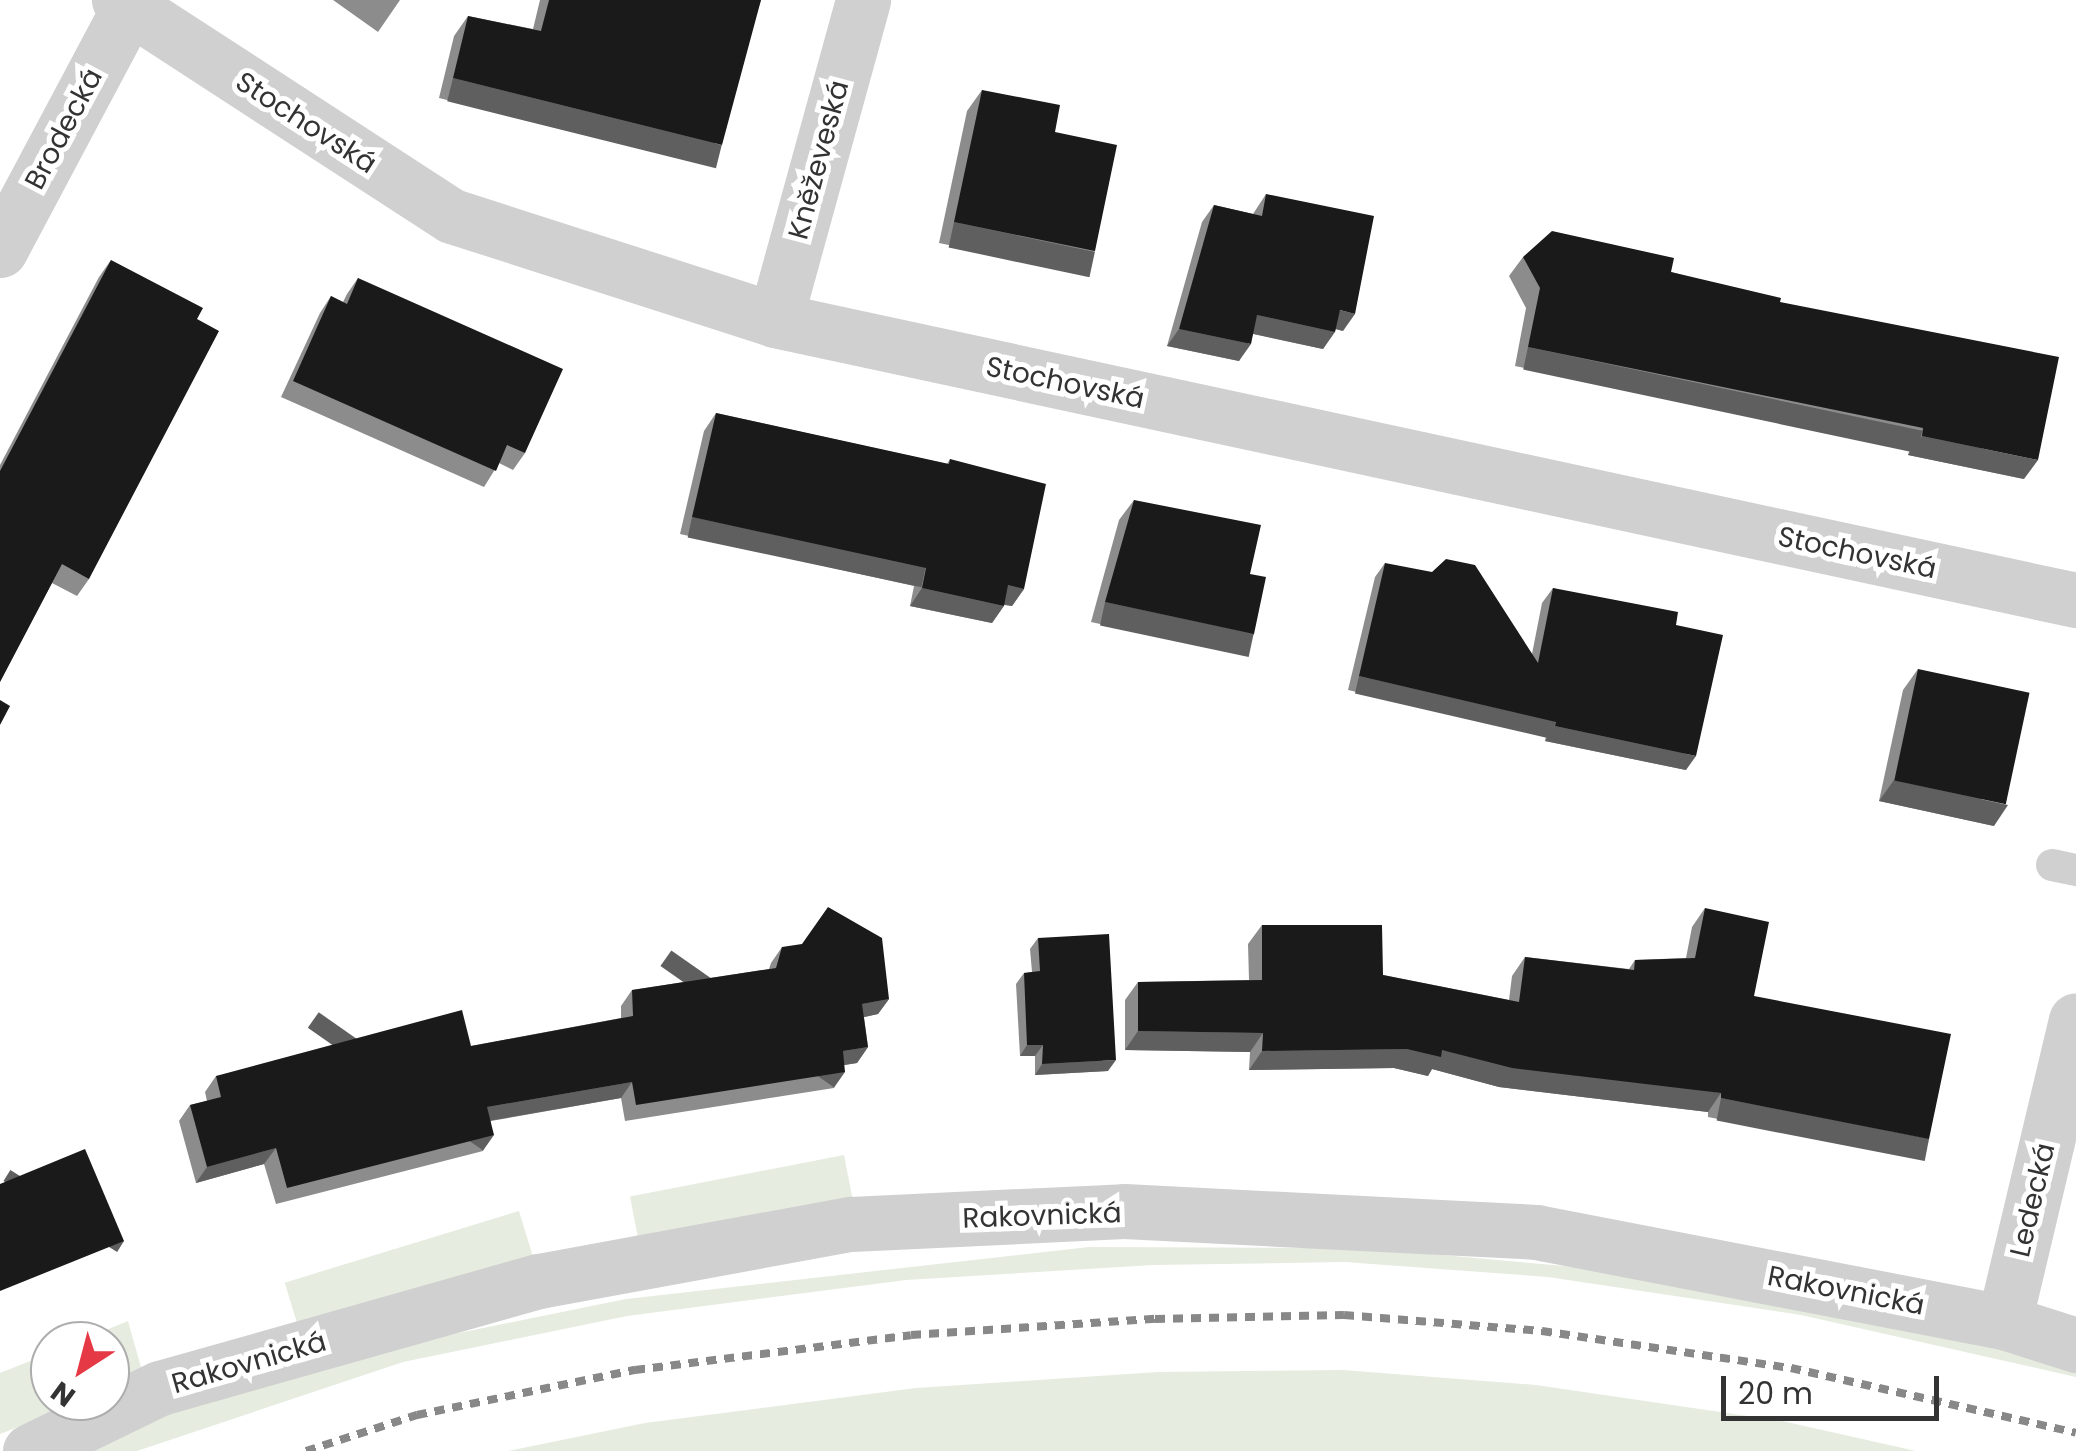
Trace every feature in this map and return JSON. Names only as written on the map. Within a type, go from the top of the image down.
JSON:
[{"type":"street","name":"Kněževeská","points":[[775,320],[863,0]]},
{"type":"street","name":"Stochovská","points":[[123,4],[452,216],[775,320],[2076,600]]},
{"type":"street","name":"Brodecká","points":[[0,250],[123,4]]},
{"type":"street","name":"Ledecká","points":[[2004,1322],[2076,1020]]},
{"type":"street","name":"Rakovnická","points":[[30,1451],[160,1388],[539,1280],[851,1224],[1124,1211],[1536,1232],[2004,1322],[2076,1344]]},
{"type":"shaded area","points":[[844,1155],[854,1207],[640,1249],[630,1197]]},
{"type":"shaded area","points":[[519,1211],[535,1265],[301,1336],[285,1283]]},
{"type":"shaded area","points":[[1089,1247],[1363,1248],[1598,1269],[2076,1364],[2076,1377],[1801,1315],[1548,1277],[1345,1262],[1153,1265],[906,1280],[627,1316],[403,1362],[137,1451],[83,1451],[156,1418],[395,1346],[626,1299]]},
{"type":"shaded area","points":[[130,1328],[144,1378],[130,1383]]},
{"type":"shaded area","points":[[30,1361],[30,1421],[33,1421],[0,1434],[0,1373]]},
{"type":"shaded area","points":[[1343,1370],[1536,1385],[1782,1421],[1916,1451],[508,1451],[645,1423],[916,1388],[1158,1372]]},
{"type":"building","points":[[549,0],[761,0],[722,145],[453,78],[468,16],[541,31]]},
{"type":"building","points":[[982,90],[1060,105],[1055,132],[1117,145],[1095,251],[954,222]]},
{"type":"building","points":[[1266,194],[1374,216],[1355,314],[1340,310],[1335,332],[1257,315],[1251,344],[1179,329],[1214,205],[1262,216]]},
{"type":"building","points":[[1552,231],[1674,258],[1671,272],[1781,298],[1780,302],[2059,357],[2038,460],[1922,436],[1923,428],[1528,347],[1540,288],[1523,257]]},
{"type":"building","points":[[111,260],[203,308],[197,319],[219,331],[89,579],[62,564],[0,682],[0,471]]},
{"type":"building","points":[[358,278],[563,369],[525,453],[507,445],[496,471],[293,381],[331,296],[347,304]]},
{"type":"building","points":[[716,413],[949,464],[950,459],[1046,484],[1024,589],[1008,585],[1004,606],[922,588],[926,568],[692,517]]},
{"type":"building","points":[[1134,500],[1261,525],[1250,574],[1266,577],[1254,634],[1105,602]]},
{"type":"building","points":[[1446,559],[1475,565],[1538,663],[1553,588],[1678,612],[1676,625],[1723,635],[1696,756],[1555,726],[1556,722],[1359,676],[1385,563],[1432,572]]},
{"type":"building","points":[[1918,669],[2030,693],[2006,804],[1894,781]]},
{"type":"building","points":[[0,700],[10,706],[0,725]]},
{"type":"building","points":[[828,907],[882,938],[889,999],[862,1004],[868,1047],[843,1051],[845,1072],[636,1105],[632,1082],[487,1107],[494,1135],[287,1188],[276,1148],[207,1167],[190,1105],[221,1097],[216,1076],[462,1010],[471,1046],[633,1016],[632,990],[776,968],[782,947],[802,944]]},
{"type":"building","points":[[1705,908],[1769,922],[1754,996],[1951,1034],[1929,1139],[1721,1098],[1721,1093],[1512,1068],[1442,1050],[1441,1057],[1407,1049],[1262,1051],[1263,1033],[1138,1031],[1138,982],[1262,980],[1262,925],[1382,925],[1383,975],[1519,1002],[1525,957],[1634,970],[1635,960],[1695,958]]},
{"type":"building","points":[[1109,934],[1116,1060],[1042,1064],[1043,1045],[1027,1045],[1024,973],[1040,971],[1038,938]]},
{"type":"building","points":[[85,1149],[124,1241],[0,1291],[0,1184]]},
{"type":"railway","points":[[306,1451],[417,1415],[635,1370],[911,1335],[1155,1319],[1344,1315],[1542,1331],[1791,1368],[2076,1433]]}]
